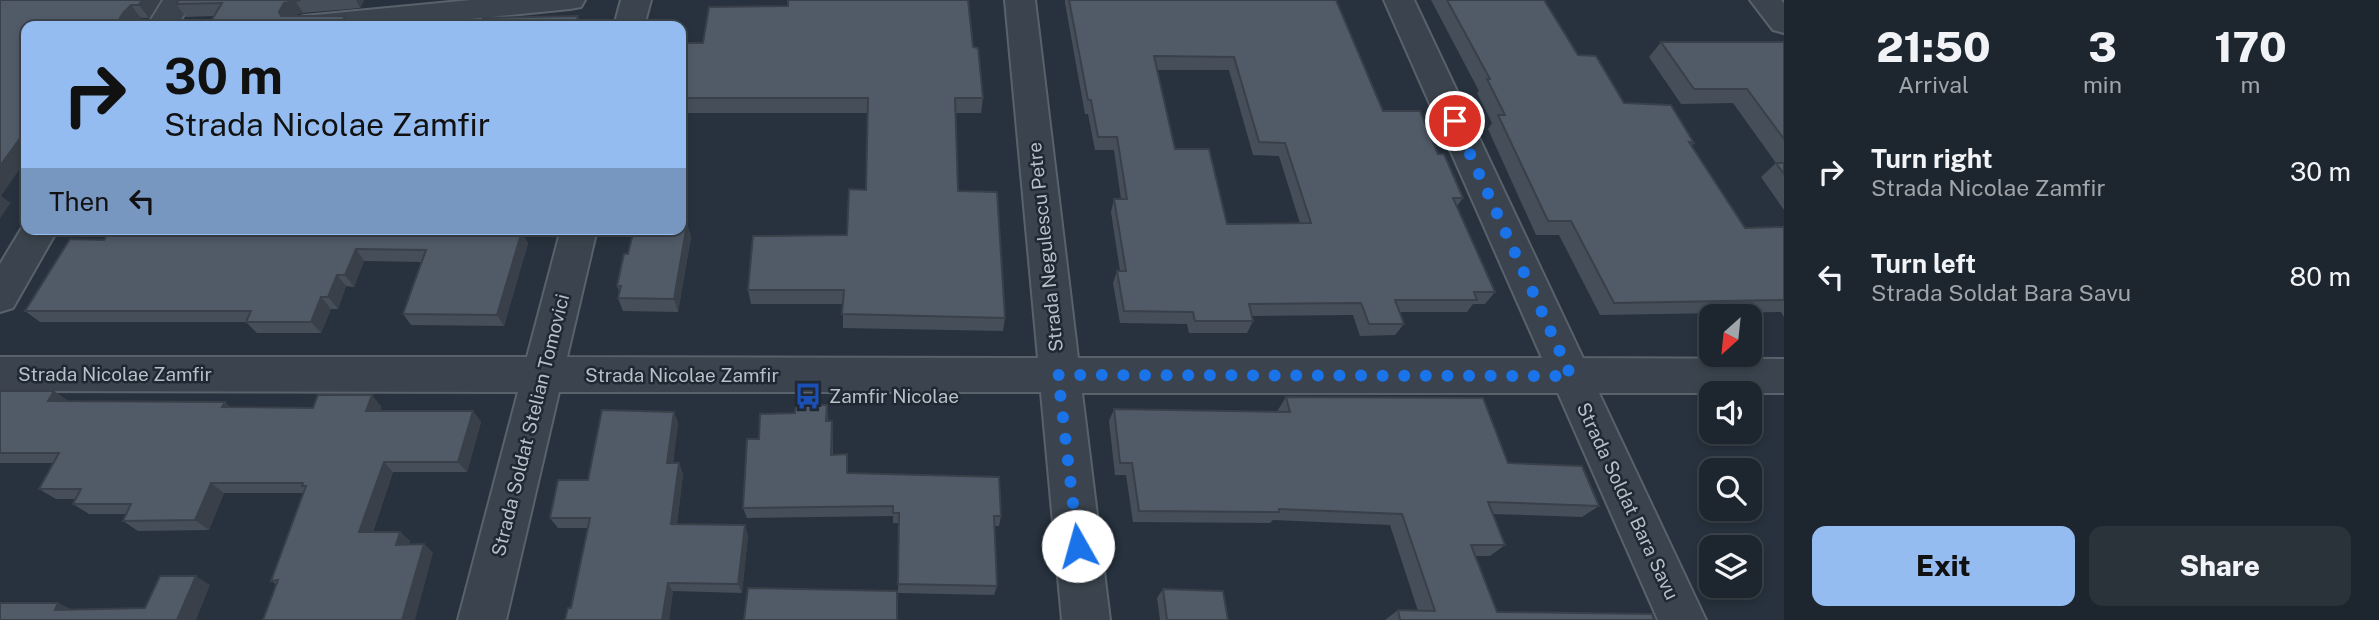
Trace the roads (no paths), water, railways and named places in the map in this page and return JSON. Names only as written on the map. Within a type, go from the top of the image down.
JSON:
[{"type":"street","points":[[165,21],[178,0]]},
{"type":"street","points":[[355,21],[570,0]]},
{"type":"street","points":[[630,21],[636,0]]},
{"type":"street","name":"Strada Negulescu Petre","points":[[1020,0],[1086,620]]},
{"type":"street","name":"Strada Soldat Bara Savu","points":[[1399,0],[1682,620]]},
{"type":"street","points":[[1765,0],[1784,23]]},
{"type":"street","points":[[0,297],[36,235]]},
{"type":"street","name":"Strada Soldat Stelian Tomovici","points":[[482,620],[577,235]]},
{"type":"street","name":"Strada Nicolae Zamfir","points":[[0,374],[1784,376]]},
{"type":"place","name":"Zamfir Nicolae","points":[[808,396]]}]
